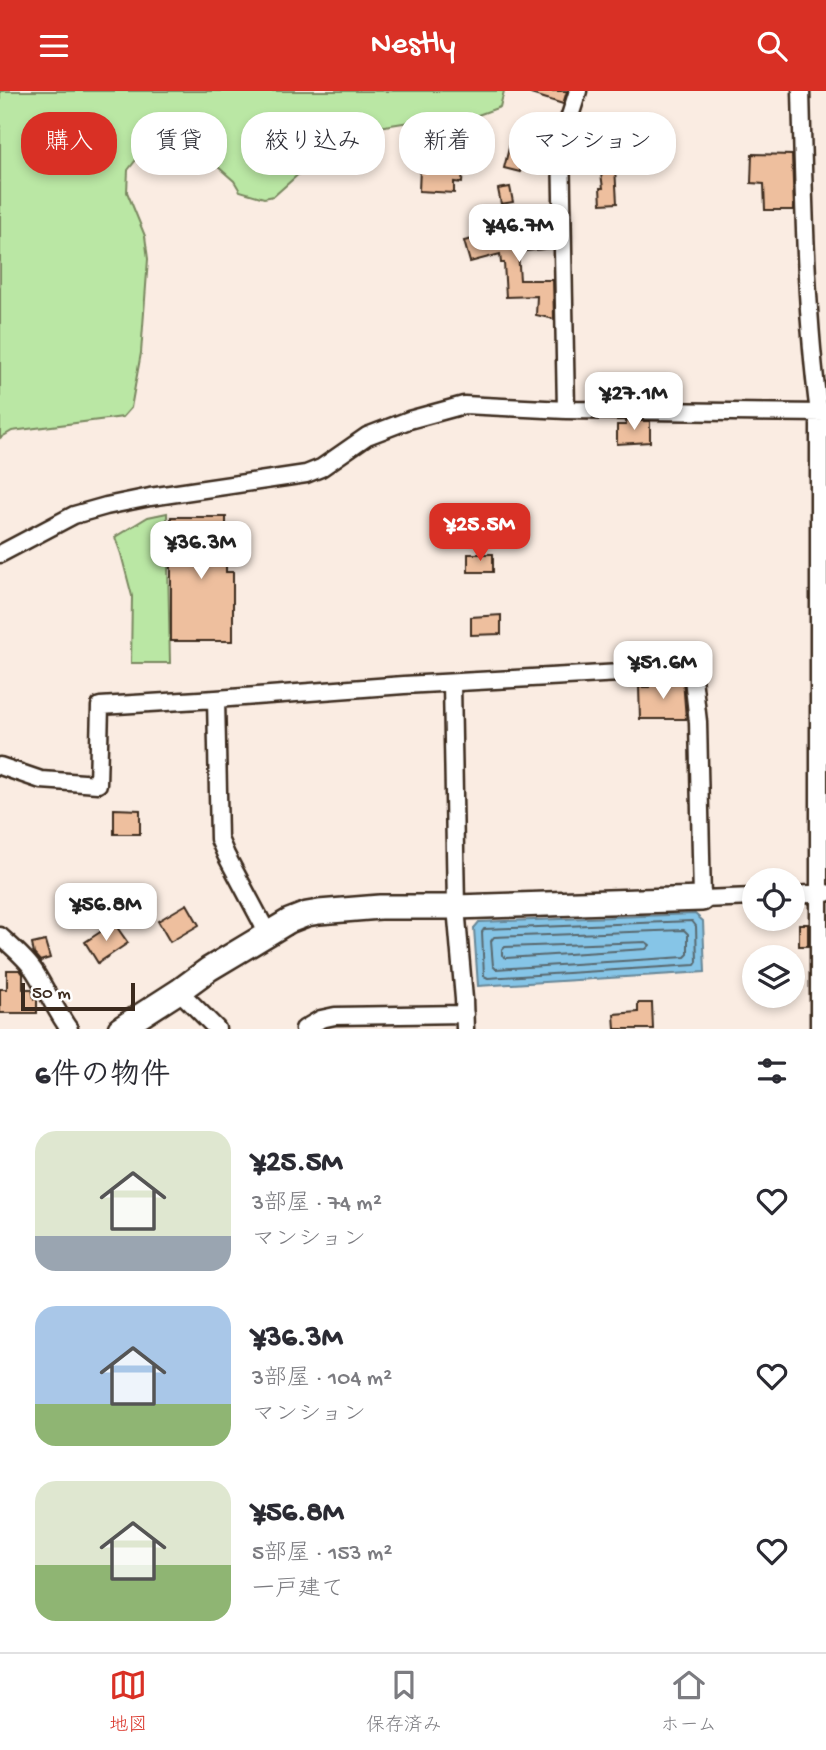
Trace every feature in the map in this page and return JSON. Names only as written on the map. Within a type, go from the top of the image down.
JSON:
[{"type":"street","points":[[566,410],[561,144],[578,91]]},
{"type":"street","points":[[801,91],[812,360],[823,413],[822,893],[819,1029]]},
{"type":"street","points":[[0,554],[74,515],[106,506],[149,496],[306,474],[321,468],[367,436],[409,420],[464,405],[566,410],[823,413]]},
{"type":"street","points":[[0,766],[41,780],[98,784],[100,705],[692,669],[698,722],[702,899]]},
{"type":"street","points":[[304,1029],[321,1019],[335,1016],[465,1021],[456,907],[452,683]]},
{"type":"street","points":[[216,699],[219,839],[268,934]]},
{"type":"street","points":[[120,1029],[209,969],[289,921],[319,912],[380,907],[742,897]]},
{"type":"street","points":[[0,936],[34,970],[56,1012],[69,1029]]},
{"type":"street","points":[[179,991],[217,1029]]},
{"type":"green space","points":[[0,91],[504,91],[500,107],[486,112],[399,112],[399,124],[385,126],[385,112],[241,112],[241,175],[298,175],[274,196],[264,198],[240,191],[227,175],[227,112],[131,112],[131,166],[128,170],[127,192],[145,236],[148,259],[141,353],[131,408],[123,417],[12,431],[0,438]]},
{"type":"green space","points":[[167,513],[170,663],[131,663],[132,596],[115,537],[148,517]]},
{"type":"water","points":[[695,914],[703,921],[705,972],[478,986],[474,928],[479,922]]},
{"type":"building","points":[[532,91],[567,91],[563,104],[531,94]]},
{"type":"building","points":[[509,148],[509,169],[504,168]]},
{"type":"building","points":[[752,154],[792,155],[794,210],[765,210],[764,184],[751,183]]},
{"type":"building","points":[[420,175],[463,175],[462,183],[454,182],[454,193],[419,191]]},
{"type":"building","points":[[601,175],[615,175],[617,203],[601,204],[600,188],[603,188]]},
{"type":"building","points":[[510,187],[513,202],[501,204],[498,189]]},
{"type":"building","points":[[552,226],[552,248],[518,252],[520,280],[553,280],[554,319],[536,315],[537,296],[506,297],[504,263],[501,263],[500,254],[470,262],[464,241],[485,236],[487,241],[522,234],[521,229]]},
{"type":"building","points":[[626,421],[650,421],[650,442],[617,444],[617,425],[626,425]]},
{"type":"building","points":[[171,517],[226,517],[226,572],[233,572],[233,641],[171,641]]},
{"type":"building","points":[[468,554],[493,554],[493,572],[468,572]]},
{"type":"building","points":[[501,615],[501,634],[471,635],[471,617]]},
{"type":"building","points":[[683,680],[686,719],[640,719],[639,687],[649,687],[649,682]]},
{"type":"building","points":[[114,809],[140,810],[140,834],[114,834]]},
{"type":"building","points":[[187,904],[199,925],[170,942],[158,921]]},
{"type":"building","points":[[114,923],[128,943],[98,963],[85,942]]},
{"type":"building","points":[[805,924],[808,924],[808,946],[799,945],[799,931],[805,931]]},
{"type":"building","points":[[45,941],[50,958],[40,961],[34,954],[32,944]]},
{"type":"building","points":[[7,970],[20,970],[23,974],[23,989],[32,989],[34,999],[37,999],[37,1013],[0,1013],[0,989],[7,989]]},
{"type":"building","points":[[638,1003],[652,1003],[653,1029],[615,1029],[614,1014],[638,1012]]}]
